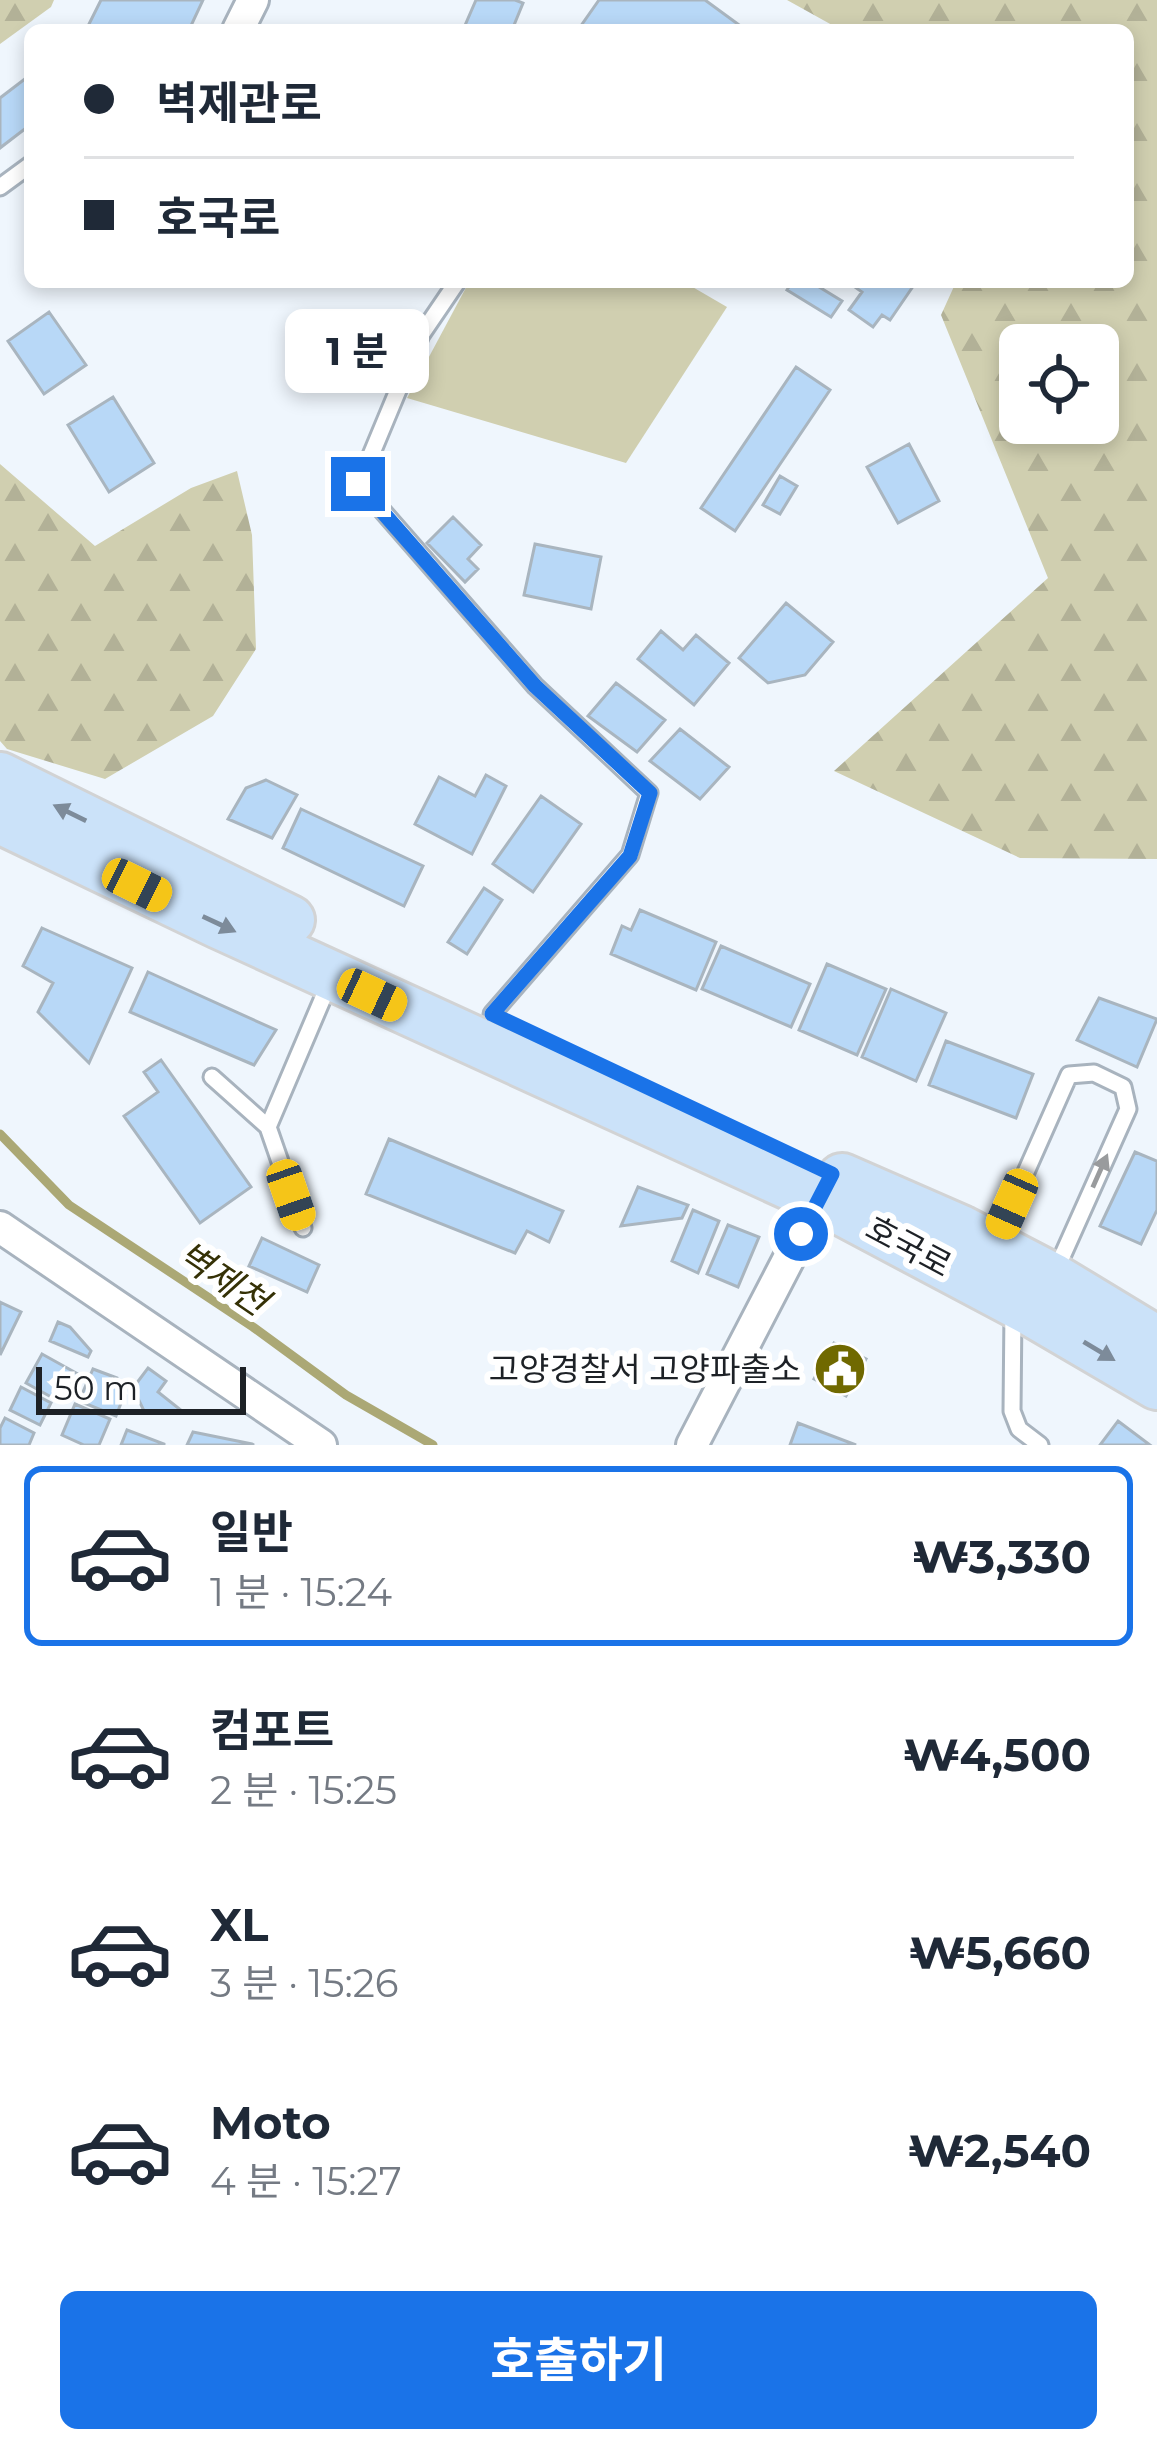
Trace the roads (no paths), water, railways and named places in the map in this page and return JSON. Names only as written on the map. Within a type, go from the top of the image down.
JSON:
[{"type":"main road","name":"호국로","points":[[0,777],[238,896],[492,1014],[1033,1290],[1157,1341]]},
{"type":"main road","name":"호국로","points":[[0,819],[332,976],[826,1186],[992,1246],[1033,1290],[1157,1385]]},
{"type":"street","points":[[698,1435],[826,1186]]},
{"type":"street","points":[[1,1229],[321,1445]]},
{"type":"lane","points":[[453,288],[421,335],[358,484],[535,686],[650,793],[630,856],[492,1014]]},
{"type":"lane","points":[[268,1127],[332,976]]},
{"type":"lane","name":"호국로","points":[[992,1246],[1069,1076],[1094,1073],[1124,1087],[1128,1109],[1033,1290]]},
{"type":"lane","points":[[212,1077],[268,1127],[303,1228]]},
{"type":"lane","points":[[1033,1290],[1012,1411],[1018,1429],[1040,1445]]},
{"type":"waterway","name":"벽제천","points":[[0,1134],[69,1205],[346,1395],[433,1445]]},
{"type":"place","name":"고양경찰서 고양파출소","points":[[840,1369]]}]
